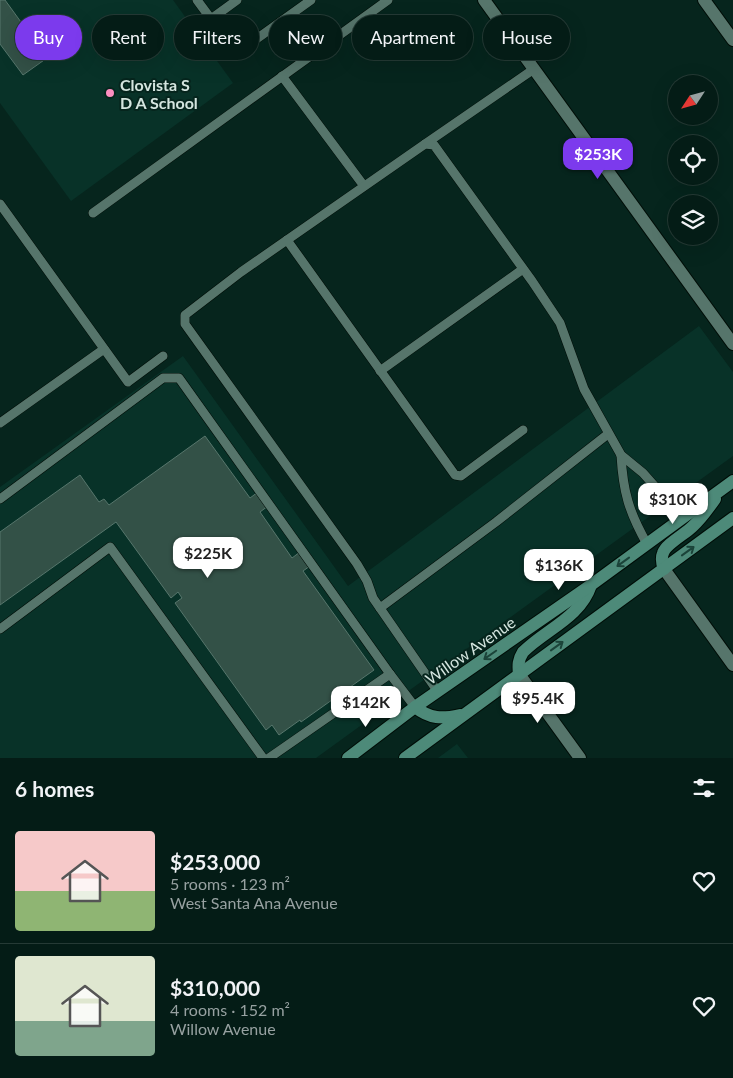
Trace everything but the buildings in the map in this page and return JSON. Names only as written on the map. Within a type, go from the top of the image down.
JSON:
[{"type":"main road","name":"Willow Avenue","points":[[348,758],[415,707],[591,585],[733,481]]},
{"type":"main road","points":[[664,569],[662,560],[666,548],[702,517],[722,489]]},
{"type":"main road","points":[[405,758],[420,754],[462,714],[733,518]]},
{"type":"main road","points":[[519,674],[519,658],[523,652],[581,606],[588,595],[591,585]]},
{"type":"main road","points":[[415,707],[434,718],[442,719],[462,714]]},
{"type":"street","points":[[484,0],[733,344]]},
{"type":"street","points":[[704,0],[733,40]]},
{"type":"street","points":[[664,569],[733,665]]},
{"type":"street","points":[[519,674],[580,758]]},
{"type":"lane","points":[[197,0],[208,15]]},
{"type":"lane","points":[[216,15],[236,0]]},
{"type":"lane","points":[[259,37],[311,0]]},
{"type":"lane","points":[[93,213],[388,0]]},
{"type":"lane","points":[[438,692],[373,598],[357,564],[185,324],[185,315],[241,272],[534,69]]},
{"type":"lane","points":[[282,76],[364,186]]},
{"type":"lane","points":[[425,144],[434,145],[560,323],[584,389],[621,456],[643,473],[683,518]]},
{"type":"lane","points":[[0,204],[128,382],[163,356]]},
{"type":"lane","points":[[287,240],[455,475],[461,476],[523,430]]},
{"type":"lane","points":[[380,371],[523,269]]},
{"type":"lane","points":[[0,423],[104,349]]},
{"type":"lane","points":[[0,498],[163,378],[179,378],[415,707]]},
{"type":"lane","points":[[380,608],[496,522],[608,434]]},
{"type":"lane","points":[[621,456],[623,483],[630,510],[633,519],[648,544]]},
{"type":"lane","points":[[0,629],[110,547],[263,758]]},
{"type":"lane","points":[[270,758],[390,674]]},
{"type":"shaded area","name":"Clovista S D A School","points":[[0,0],[173,0],[184,15],[174,15],[174,60],[216,60],[233,83],[71,201],[0,103]]},
{"type":"shaded area","points":[[699,326],[733,372],[733,456],[316,758],[0,758],[0,487],[183,356],[348,586]]},
{"type":"shaded area","points":[[457,744],[468,758],[438,758]]},
{"type":"place","name":"Clovista S D A School","points":[[110,93]]}]
